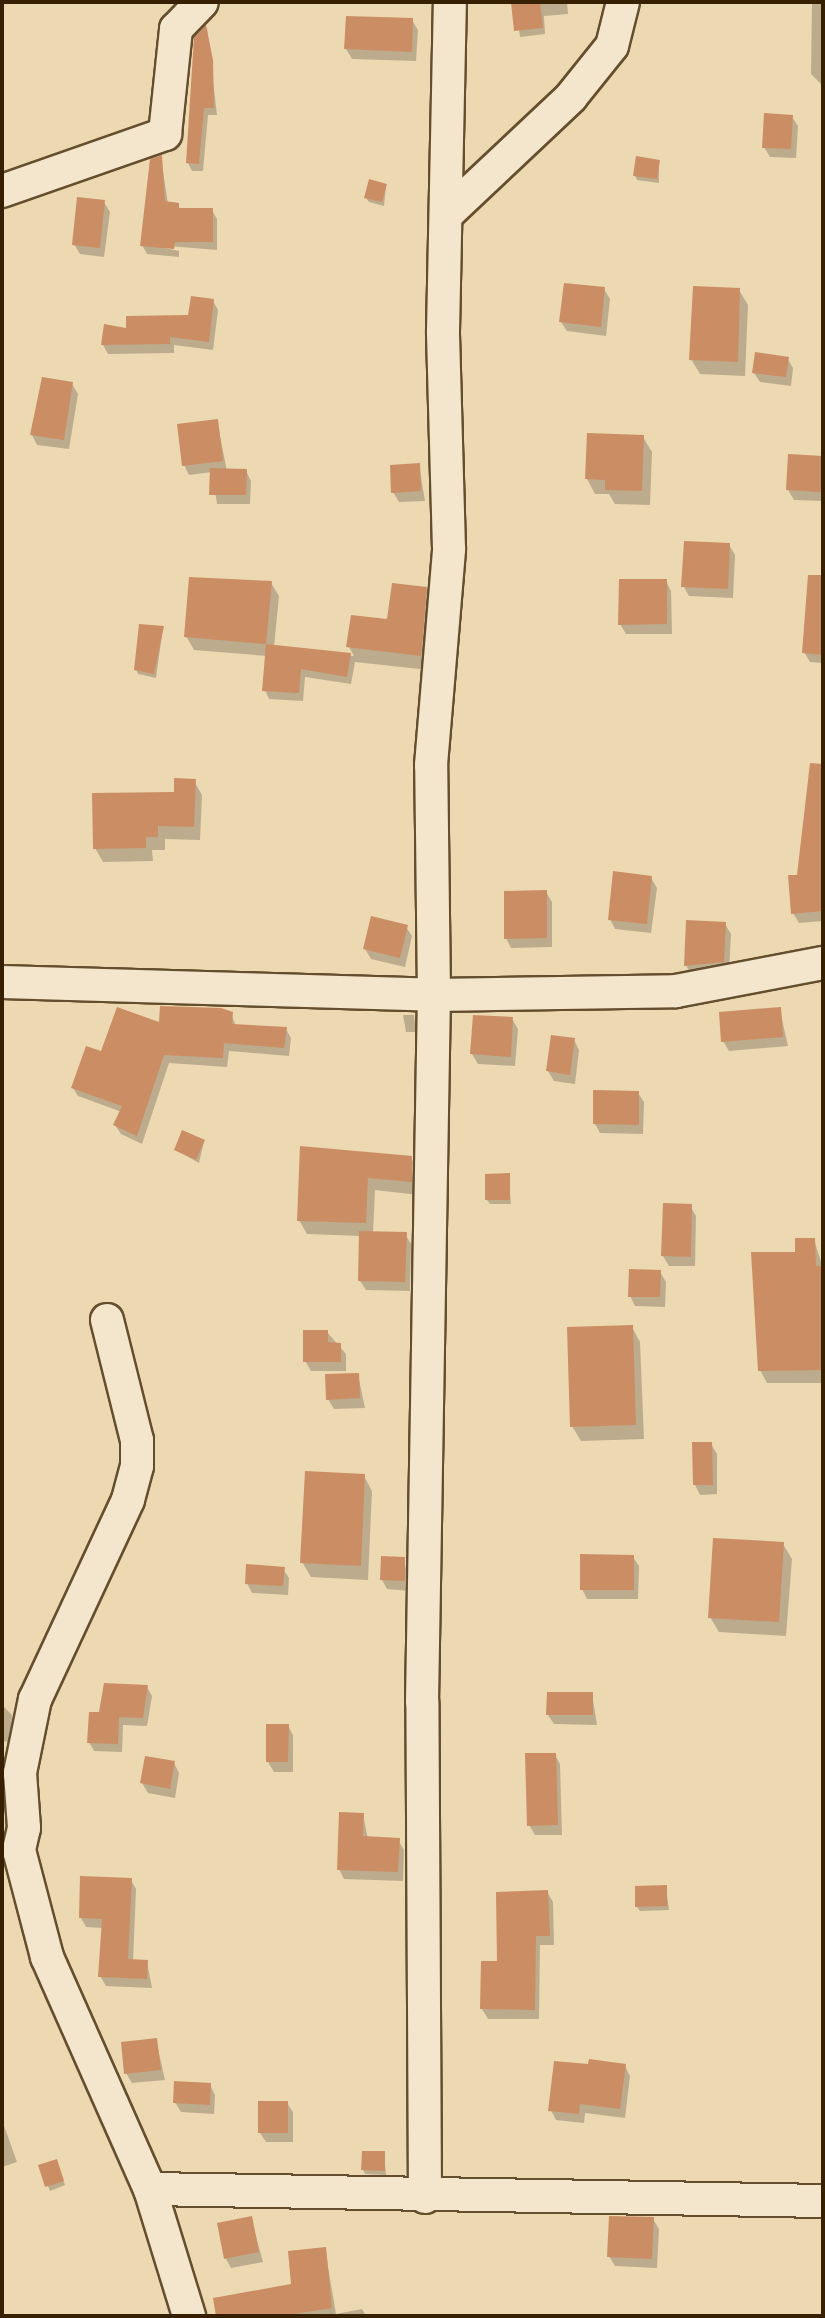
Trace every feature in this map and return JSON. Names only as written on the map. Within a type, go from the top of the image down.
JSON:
[{"type":"street","points":[[2,191],[165,134],[176,29],[202,2]]},
{"type":"street","points":[[425,2197],[422,1702],[434,995],[431,765],[449,549],[443,331],[450,2]]},
{"type":"street","points":[[446,215],[571,97],[612,46],[623,2]]},
{"type":"street","points":[[2,982],[434,995],[676,991],[823,963]]},
{"type":"street","points":[[107,1320],[137,1440],[137,1466],[128,1500],[35,1699],[20,1773],[24,1828],[19,1850],[47,1957],[150,2189],[189,2316]]},
{"type":"street","points":[[150,2189],[425,2197],[823,2201]]},
{"type":"building","points":[[511,2],[540,2],[543,28],[514,31]]},
{"type":"building","points":[[346,16],[413,18],[412,52],[344,49]]},
{"type":"building","points":[[206,25],[213,60],[214,108],[204,108],[199,164],[186,163],[194,37]]},
{"type":"building","points":[[764,113],[793,115],[791,149],[762,148]]},
{"type":"building","points":[[162,155],[165,201],[179,203],[179,208],[213,208],[213,242],[175,242],[174,249],[140,246],[150,159]]},
{"type":"building","points":[[636,156],[660,160],[657,179],[633,176]]},
{"type":"building","points":[[369,179],[387,184],[382,202],[364,198]]},
{"type":"building","points":[[77,197],[105,200],[100,248],[72,245]]},
{"type":"building","points":[[564,283],[605,287],[601,327],[559,322]]},
{"type":"building","points":[[693,286],[740,288],[738,362],[689,360]]},
{"type":"building","points":[[191,296],[214,299],[209,342],[170,337],[170,344],[101,345],[104,324],[126,328],[126,316],[188,315]]},
{"type":"building","points":[[755,352],[789,357],[786,377],[752,373]]},
{"type":"building","points":[[42,377],[73,382],[64,440],[30,435]]},
{"type":"building","points":[[218,419],[223,461],[182,466],[177,424]]},
{"type":"building","points":[[587,433],[644,435],[642,491],[605,490],[605,480],[585,479]]},
{"type":"building","points":[[788,454],[823,456],[821,492],[786,490]]},
{"type":"building","points":[[420,463],[421,491],[391,493],[390,465]]},
{"type":"building","points":[[210,468],[247,469],[246,495],[209,495]]},
{"type":"building","points":[[684,541],[730,543],[728,589],[681,587]]},
{"type":"building","points":[[808,575],[823,575],[823,655],[802,653]]},
{"type":"building","points":[[189,577],[272,581],[266,644],[184,637]]},
{"type":"building","points":[[619,579],[667,579],[667,624],[618,625]]},
{"type":"building","points":[[392,583],[427,587],[421,656],[346,647],[351,615],[387,619]]},
{"type":"building","points":[[139,624],[164,626],[154,674],[134,670]]},
{"type":"building","points":[[266,644],[351,653],[347,677],[301,669],[299,693],[262,691]]},
{"type":"building","points":[[810,763],[823,764],[823,911],[791,914],[788,875],[797,875]]},
{"type":"building","points":[[174,778],[196,779],[194,827],[158,826],[158,837],[146,837],[146,848],[93,849],[92,793],[174,792]]},
{"type":"building","points":[[613,871],[652,876],[647,924],[608,920]]},
{"type":"building","points":[[547,890],[547,938],[504,939],[504,891]]},
{"type":"building","points":[[371,916],[408,925],[400,958],[363,949]]},
{"type":"building","points":[[686,920],[726,922],[724,962],[684,966]]},
{"type":"building","points":[[160,1006],[221,1008],[233,1012],[232,1024],[287,1027],[284,1048],[224,1043],[223,1058],[164,1055],[137,1136],[113,1125],[122,1106],[71,1088],[86,1046],[101,1051],[117,1007],[159,1022]]},
{"type":"building","points":[[781,1007],[783,1037],[721,1042],[719,1012]]},
{"type":"building","points":[[473,1015],[513,1017],[511,1057],[470,1054]]},
{"type":"building","points":[[551,1035],[575,1038],[570,1075],[546,1071]]},
{"type":"building","points":[[593,1090],[639,1091],[639,1125],[593,1124]]},
{"type":"building","points":[[182,1130],[205,1140],[196,1160],[174,1150]]},
{"type":"building","points":[[300,1146],[412,1156],[412,1182],[368,1178],[366,1223],[297,1221]]},
{"type":"building","points":[[510,1173],[510,1200],[485,1200],[485,1174]]},
{"type":"building","points":[[663,1203],[692,1204],[691,1257],[661,1256]]},
{"type":"building","points":[[359,1231],[407,1232],[405,1282],[358,1281]]},
{"type":"building","points":[[795,1238],[815,1238],[816,1266],[823,1266],[822,1370],[758,1371],[751,1252],[795,1252]]},
{"type":"building","points":[[629,1269],[661,1270],[660,1297],[628,1297]]},
{"type":"building","points":[[633,1325],[636,1425],[570,1427],[567,1327]]},
{"type":"building","points":[[303,1330],[328,1330],[328,1342],[341,1343],[341,1362],[303,1362]]},
{"type":"building","points":[[359,1373],[360,1398],[326,1400],[325,1374]]},
{"type":"building","points":[[692,1442],[712,1442],[713,1485],[693,1485]]},
{"type":"building","points":[[305,1471],[365,1474],[361,1566],[300,1563]]},
{"type":"building","points":[[713,1538],[784,1542],[779,1622],[708,1618]]},
{"type":"building","points":[[580,1554],[634,1555],[634,1590],[580,1590]]},
{"type":"building","points":[[381,1556],[405,1557],[405,1581],[380,1580]]},
{"type":"building","points":[[246,1564],[285,1567],[283,1586],[245,1584]]},
{"type":"building","points":[[104,1683],[148,1685],[143,1718],[119,1717],[118,1744],[87,1743],[89,1712],[99,1712]]},
{"type":"building","points":[[547,1692],[593,1692],[593,1715],[546,1715]]},
{"type":"building","points":[[266,1724],[289,1724],[288,1762],[266,1762]]},
{"type":"building","points":[[525,1753],[556,1753],[558,1825],[527,1826]]},
{"type":"building","points":[[145,1756],[175,1761],[170,1789],[140,1783]]},
{"type":"building","points":[[339,1812],[364,1813],[363,1836],[400,1838],[398,1872],[337,1870]]},
{"type":"building","points":[[80,1876],[132,1878],[128,1959],[148,1960],[147,1979],[98,1977],[102,1919],[79,1918]]},
{"type":"building","points":[[667,1885],[667,1906],[635,1907],[635,1886]]},
{"type":"building","points":[[548,1890],[550,1936],[536,1936],[535,2010],[480,2009],[481,1961],[497,1961],[496,1892]]},
{"type":"building","points":[[157,2038],[161,2070],[124,2074],[121,2042]]},
{"type":"building","points":[[589,2059],[626,2064],[620,2109],[580,2104],[579,2114],[548,2111],[554,2061],[588,2064]]},
{"type":"building","points":[[174,2081],[211,2083],[210,2105],[173,2103]]},
{"type":"building","points":[[258,2101],[288,2101],[288,2133],[258,2133]]},
{"type":"building","points":[[362,2151],[385,2151],[385,2171],[361,2170]]},
{"type":"building","points":[[57,2159],[64,2181],[45,2187],[38,2165]]},
{"type":"building","points":[[252,2216],[259,2252],[224,2259],[217,2223]]},
{"type":"building","points":[[609,2216],[654,2217],[652,2259],[607,2257]]},
{"type":"building","points":[[326,2247],[332,2308],[281,2316],[216,2316],[213,2298],[291,2284],[288,2251]]}]
